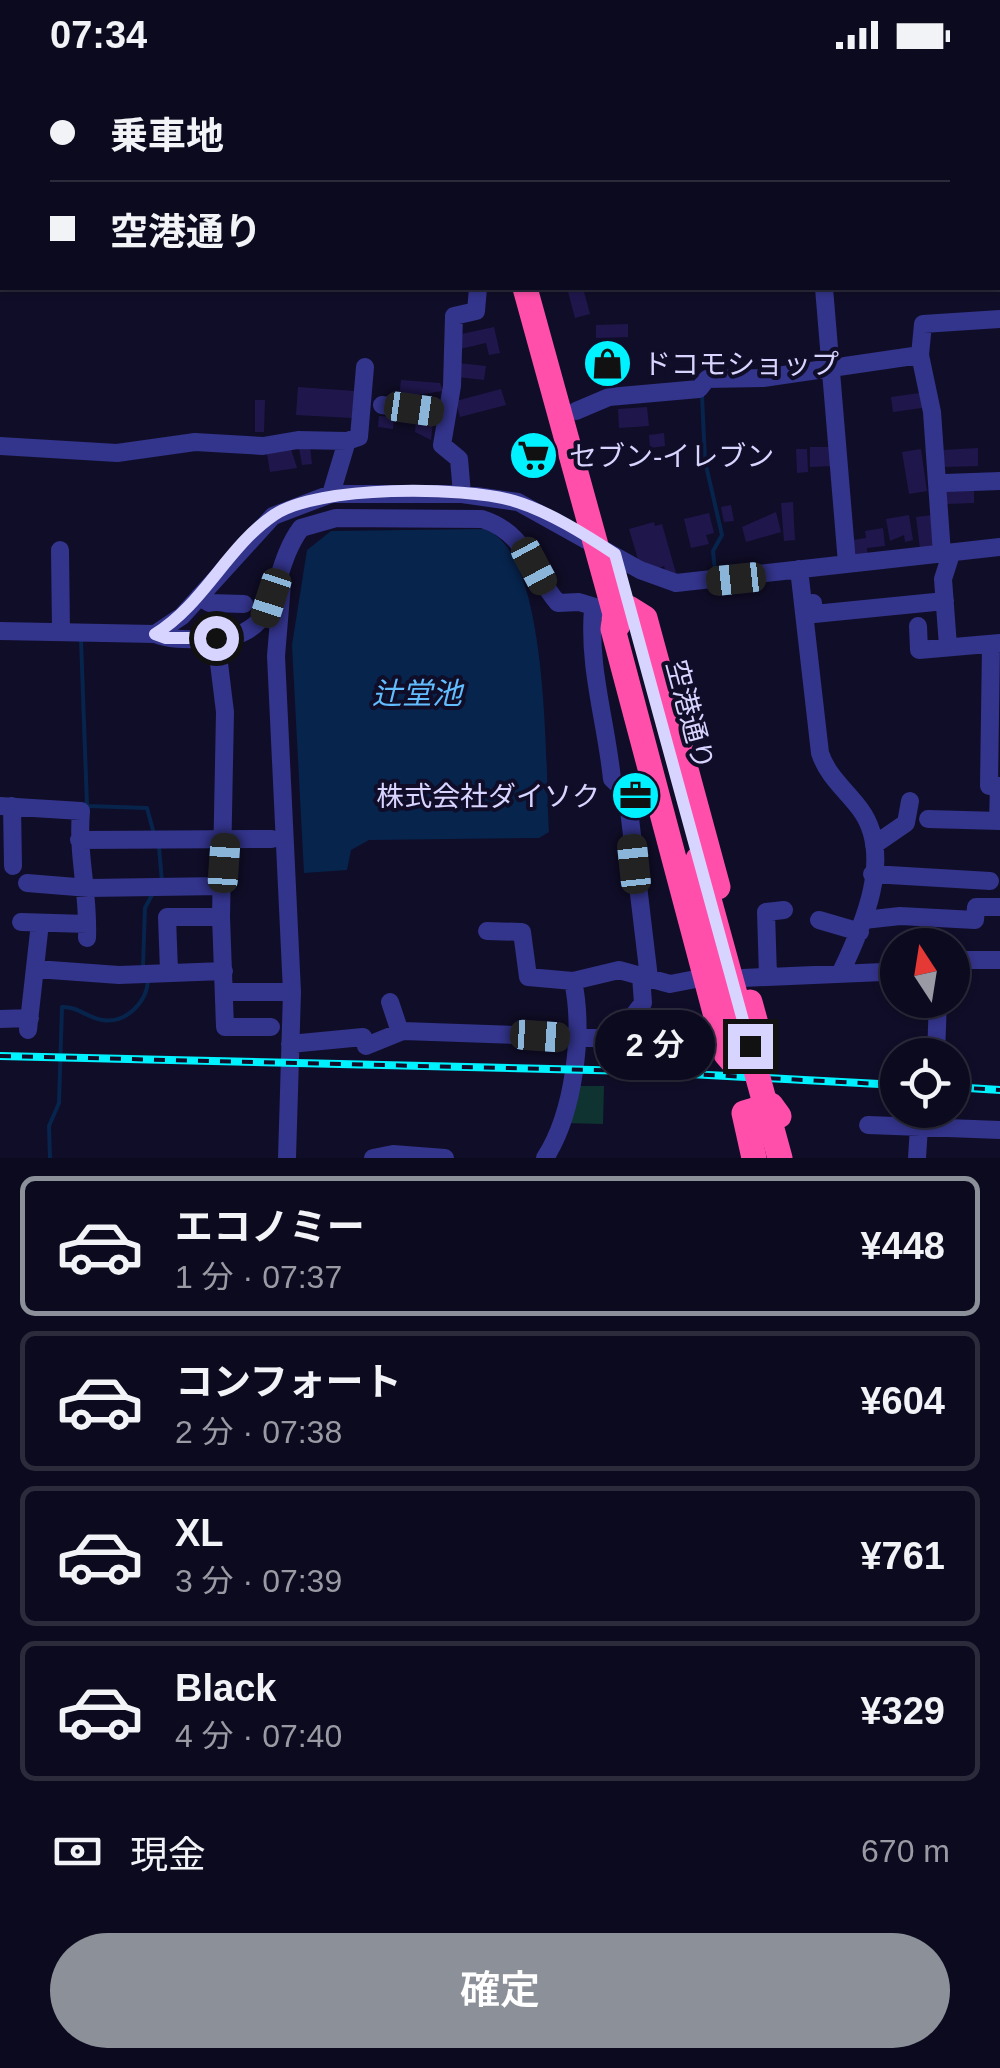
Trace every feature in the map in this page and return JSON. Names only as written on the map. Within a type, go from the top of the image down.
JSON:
[{"type":"highway","name":"空港通り","points":[[526,290],[605,548]]},
{"type":"highway","name":"空港通り","points":[[543,290],[576,411],[605,548],[612,610],[780,1158]]},
{"type":"highway","points":[[612,610],[644,618],[756,977],[763,1049],[760,1056],[732,1061],[726,1054],[706,977],[612,629],[612,610]]},
{"type":"highway","name":"空港通り","points":[[691,860],[764,1158]]},
{"type":"highway","points":[[754,1158],[744,1112],[771,1105],[777,1107],[791,1158]]},
{"type":"street","points":[[462,494],[459,459],[442,445],[452,386],[454,316],[476,311],[478,290]]},
{"type":"street","points":[[824,290],[847,563]]},
{"type":"street","points":[[948,646],[943,579],[946,554],[930,388],[920,355],[923,324],[1000,319]]},
{"type":"street","points":[[576,411],[609,396],[699,390],[707,379],[763,378],[920,355]]},
{"type":"street","points":[[0,446],[117,453],[195,442],[251,446],[298,440],[346,441],[359,436],[365,367]]},
{"type":"street","points":[[382,405],[446,414]]},
{"type":"street","points":[[331,494],[346,441]]},
{"type":"street","points":[[945,484],[1000,481]]},
{"type":"street","points":[[155,634],[182,616],[273,516],[331,494],[462,494],[518,502],[640,570],[676,583],[1000,547]]},
{"type":"street","points":[[0,632],[155,634],[166,638],[244,634],[264,621],[292,540],[301,528],[318,522],[482,519],[510,531],[521,541],[558,603],[578,602],[612,610],[592,676],[604,707],[612,779],[627,793],[645,977],[643,1004],[631,1013],[625,1039],[626,1064]]},
{"type":"street","points":[[60,550],[61,632]]},
{"type":"street","points":[[799,569],[820,753],[825,768],[866,820],[874,845],[862,926],[841,972]]},
{"type":"street","points":[[279,576],[282,584],[276,656],[292,992],[287,1158]]},
{"type":"street","points":[[199,597],[210,603],[244,604]]},
{"type":"street","points":[[813,603],[814,614],[945,601]]},
{"type":"street","points":[[918,626],[919,650],[996,644],[988,786],[999,786],[999,821],[928,818]]},
{"type":"street","points":[[216,638],[224,712],[221,917],[226,1027],[272,1027]]},
{"type":"street","points":[[874,845],[906,823],[910,801]]},
{"type":"street","points":[[0,1019],[29,1024],[36,969],[30,922],[87,931],[88,888],[78,858],[81,812],[6,806],[12,866]]},
{"type":"street","points":[[79,840],[272,839]]},
{"type":"street","points":[[872,874],[990,881]]},
{"type":"street","points":[[27,883],[88,888],[222,886]]},
{"type":"street","points":[[819,920],[862,926],[900,916],[975,920],[976,907],[1000,907]]},
{"type":"street","points":[[784,910],[766,912],[756,977],[880,972]]},
{"type":"street","points":[[169,971],[168,917],[221,917]]},
{"type":"street","points":[[486,931],[522,932],[528,977],[574,980],[619,970],[670,984],[706,977]]},
{"type":"street","points":[[970,960],[1000,960]]},
{"type":"street","points":[[36,969],[119,975],[224,971]]},
{"type":"street","points":[[545,1158],[558,1133],[575,1038],[578,1000],[574,980]]},
{"type":"street","points":[[225,992],[292,992]]},
{"type":"street","points":[[390,1002],[400,1032]]},
{"type":"street","points":[[290,1044],[364,1041],[400,1032],[625,1039]]},
{"type":"street","points":[[868,1125],[880,1125]]},
{"type":"street","points":[[917,1158],[918,1128]]},
{"type":"street","points":[[945,1128],[1000,1130]]},
{"type":"street","points":[[373,1158],[393,1154],[445,1158]]},
{"type":"green space","points":[[573,1086],[604,1086],[603,1124],[565,1123]]},
{"type":"water","name":"辻堂池","points":[[484,529],[506,545],[522,576],[533,617],[544,714],[549,832],[539,838],[369,840],[351,850],[347,870],[304,873],[292,645],[307,550],[331,531]]},
{"type":"building","points":[[568,290],[584,290],[590,314],[575,318]]},
{"type":"building","points":[[628,324],[628,337],[596,338],[596,325]]},
{"type":"building","points":[[494,327],[500,353],[489,355],[486,343],[460,349],[457,335]]},
{"type":"building","points":[[625,356],[626,375],[588,377],[587,358]]},
{"type":"building","points":[[458,363],[486,366],[484,380],[457,377]]},
{"type":"building","points":[[401,380],[440,383],[443,391],[417,395],[416,400],[399,398]]},
{"type":"building","points":[[298,387],[355,391],[353,418],[296,415]]},
{"type":"building","points":[[501,389],[506,405],[460,417],[456,401]]},
{"type":"building","points":[[927,392],[929,407],[893,412],[891,397]]},
{"type":"building","points":[[255,400],[265,400],[264,432],[255,432]]},
{"type":"building","points":[[647,407],[649,426],[619,428],[618,409]]},
{"type":"building","points":[[379,416],[394,417],[393,429],[378,427]]},
{"type":"building","points":[[416,421],[433,423],[431,440],[415,432]]},
{"type":"building","points":[[664,433],[665,446],[650,448],[649,435]]},
{"type":"building","points":[[551,439],[556,457],[522,466],[518,448]]},
{"type":"building","points":[[290,446],[297,468],[270,472],[267,454]]},
{"type":"building","points":[[310,446],[312,464],[302,465],[299,448]]},
{"type":"building","points":[[810,447],[833,447],[834,466],[810,467]]},
{"type":"building","points":[[978,448],[978,466],[943,467],[942,450]]},
{"type":"building","points":[[796,449],[807,449],[808,472],[797,473]]},
{"type":"building","points":[[921,449],[927,491],[909,494],[902,452]]},
{"type":"building","points":[[974,487],[974,503],[947,504],[946,488]]},
{"type":"building","points":[[793,502],[795,540],[784,541],[781,503]]},
{"type":"building","points":[[731,505],[734,521],[724,522],[721,507]]},
{"type":"building","points":[[776,512],[781,532],[746,542],[742,527]]},
{"type":"building","points":[[709,513],[714,533],[706,535],[709,544],[691,548],[684,519]]},
{"type":"building","points":[[909,515],[913,540],[905,542],[904,535],[890,541],[886,519]]},
{"type":"building","points":[[933,515],[937,548],[920,549],[916,517]]},
{"type":"building","points":[[654,522],[655,526],[662,524],[676,573],[667,576],[664,566],[653,570],[645,562],[639,563],[629,529]]},
{"type":"building","points":[[883,528],[885,546],[867,548],[868,558],[855,559],[853,540],[866,538],[865,531]]},
{"type":"waterway","points":[[702,395],[705,461],[722,535],[713,551],[715,571]]},
{"type":"waterway","points":[[81,639],[87,806],[147,808],[154,834]]},
{"type":"waterway","points":[[159,847],[162,882]]},
{"type":"waterway","points":[[143,966],[145,908],[153,893]]},
{"type":"waterway","points":[[50,1158],[49,1126],[59,1103],[62,1007],[102,1020],[119,1019],[134,1010],[144,996],[148,980]]},
{"type":"railway","points":[[0,1056],[634,1071],[880,1084]]},
{"type":"railway","points":[[970,1088],[1000,1090]]},
{"type":"place","name":"ドコモショップ","points":[[608,364]]},
{"type":"place","name":"セブン-イレブン","points":[[534,456]]},
{"type":"place","name":"株式会社ダイソク","points":[[635,796]]},
{"type":"route","points":[[216,638],[166,638],[155,634],[182,616],[273,516],[311,498],[331,494],[499,497],[540,512],[615,554],[750,1046]]}]
